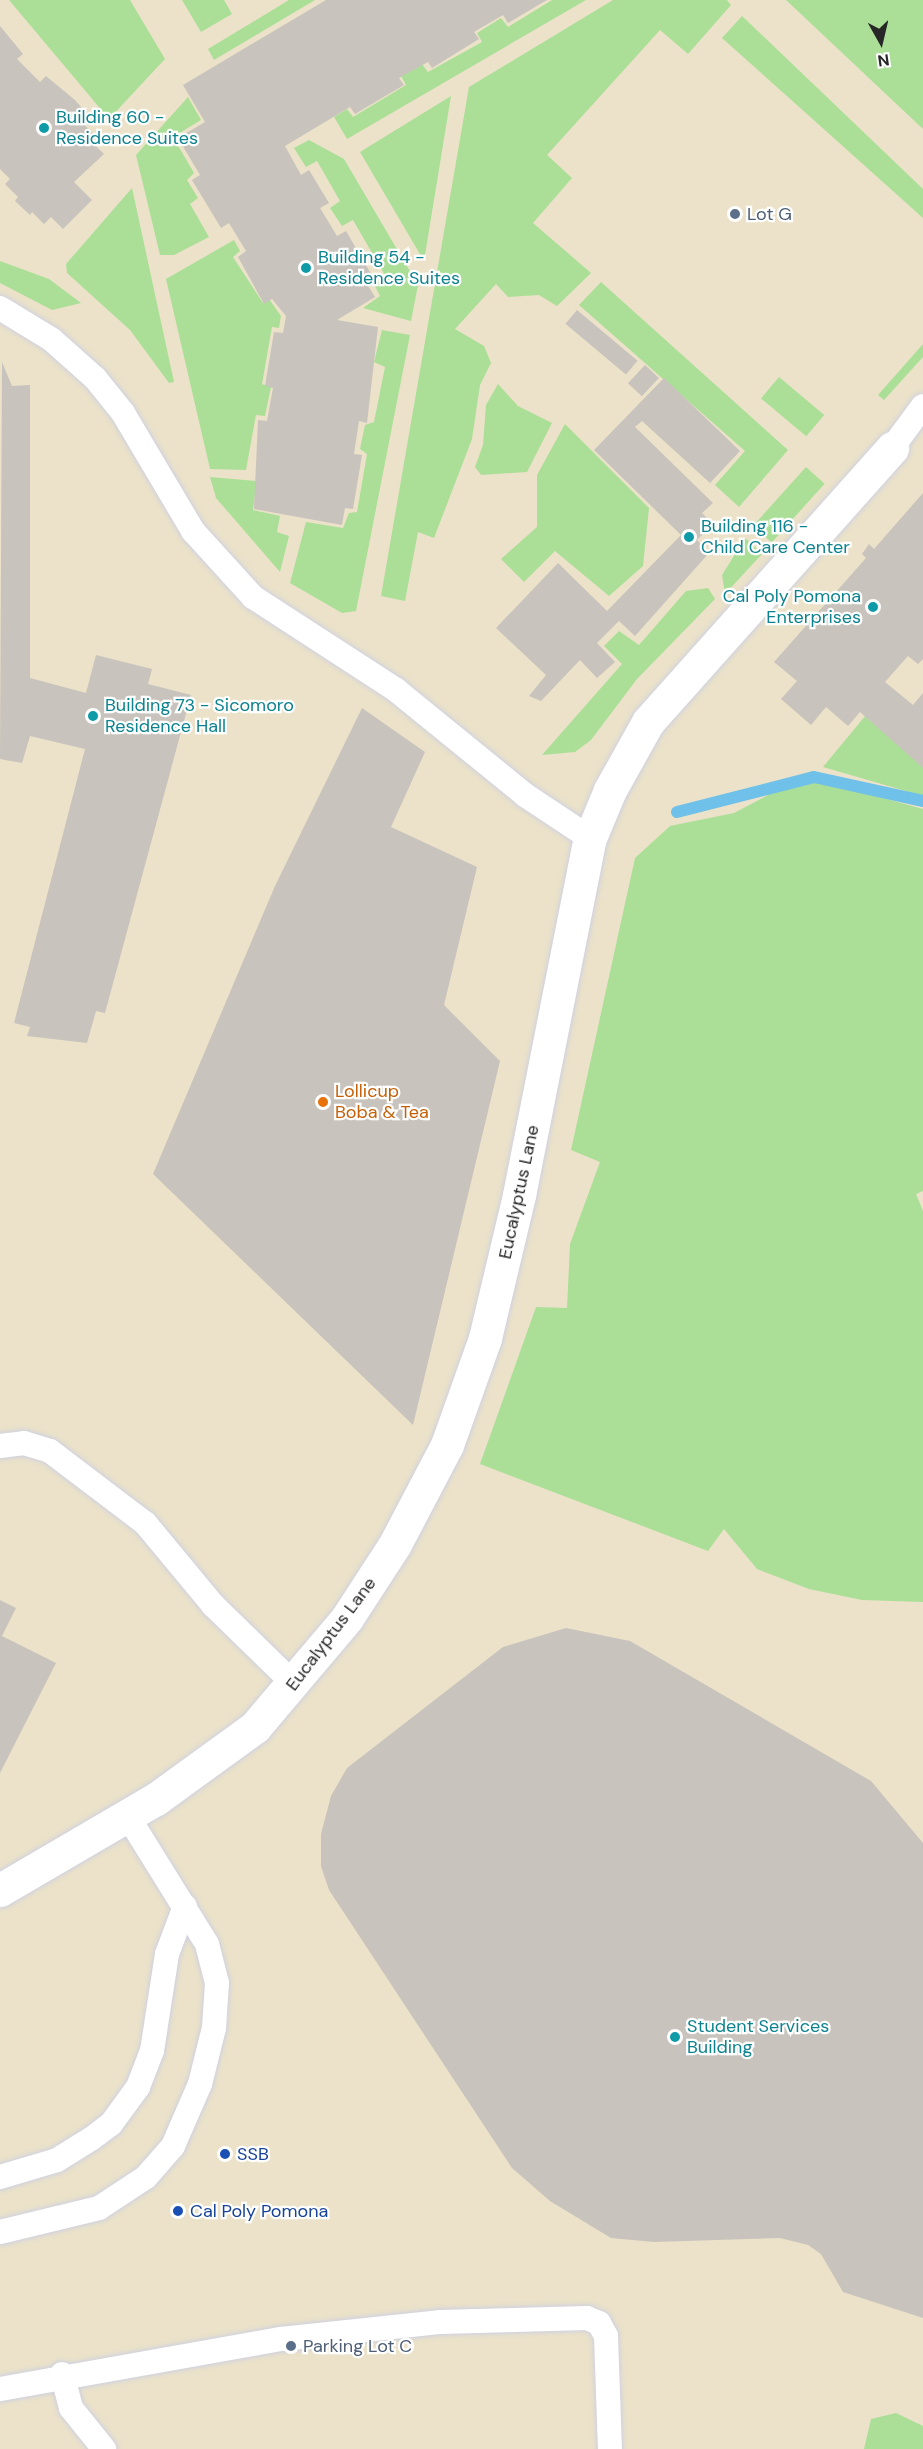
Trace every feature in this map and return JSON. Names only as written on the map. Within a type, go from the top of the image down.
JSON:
[{"type":"street","name":"Eucalyptus Lane","points":[[0,1890],[127,1815],[238,1740],[295,1685],[395,1544],[464,1400],[519,1195],[590,838],[648,722],[892,448]]},
{"type":"lane","points":[[0,308],[51,339],[95,378],[123,413],[194,531],[253,597],[396,690],[525,795],[590,838]]},
{"type":"lane","name":"Eucalyptus Lane","points":[[892,448],[923,406]]},
{"type":"lane","points":[[0,1446],[24,1443],[50,1451],[146,1523],[213,1605],[295,1685]]},
{"type":"lane","points":[[0,2232],[99,2208],[146,2177],[173,2146],[200,2084],[214,2028],[217,1983],[207,1944],[127,1815]]},
{"type":"lane","points":[[0,2177],[57,2160],[91,2139],[111,2124],[138,2087],[152,2051],[167,1954],[185,1906]]},
{"type":"lane","points":[[0,2389],[62,2374],[281,2338],[441,2322],[587,2318],[599,2323],[606,2336],[610,2449]]},
{"type":"lane","points":[[62,2374],[71,2408],[104,2449]]},
{"type":"shaded area","points":[[0,0],[923,0],[923,2449],[0,2449]]},
{"type":"green space","points":[[9,0],[130,0],[165,59],[109,119]]},
{"type":"green space","points":[[182,0],[224,0],[232,14],[201,32]]},
{"type":"green space","points":[[289,0],[315,0],[214,60],[208,49]]},
{"type":"green space","points":[[552,0],[586,0],[347,139],[334,117],[347,109],[353,117],[406,85],[401,76],[421,63],[428,72],[482,42],[477,33],[501,18],[508,27]]},
{"type":"green space","points":[[613,0],[727,0],[731,5],[688,54],[660,30],[547,155],[572,178],[533,223],[591,273],[557,306],[539,295],[508,297],[496,284],[455,329],[484,346],[491,363],[480,385],[472,439],[434,538],[418,532],[405,601],[381,596],[469,87]]},
{"type":"green space","points":[[786,0],[923,0],[923,129]]},
{"type":"green space","points":[[742,16],[923,189],[923,218],[722,38]]},
{"type":"green space","points":[[451,96],[424,261],[360,152]]},
{"type":"green space","points":[[188,97],[201,120],[173,137],[194,173],[187,180],[198,198],[190,204],[209,237],[174,255],[160,255],[136,155]]},
{"type":"green space","points":[[309,140],[344,159],[418,285],[411,321],[363,308],[380,296],[374,284],[386,277],[353,220],[342,226],[330,208],[340,201],[317,161],[306,167],[294,148]]},
{"type":"green space","points":[[132,188],[174,382],[169,383],[130,330],[67,273],[66,264]]},
{"type":"green space","points":[[234,240],[240,251],[233,257],[263,303],[269,299],[281,316],[279,328],[272,327],[262,384],[271,387],[265,416],[256,415],[246,470],[210,469],[166,279]]},
{"type":"green space","points":[[0,261],[49,279],[81,303],[52,310],[0,283]]},
{"type":"green space","points":[[601,282],[788,450],[739,507],[715,485],[745,451],[579,305]]},
{"type":"green space","points":[[382,330],[410,335],[356,611],[342,613],[290,583],[306,522],[343,528],[349,513],[357,512],[367,454],[360,449],[365,425],[374,422],[385,367],[374,362]]},
{"type":"green space","points":[[923,344],[923,357],[884,400],[878,395]]},
{"type":"green space","points":[[779,377],[824,415],[806,436],[761,398]]},
{"type":"green space","points":[[498,384],[518,406],[552,423],[527,472],[481,475],[475,467],[483,445],[486,405]]},
{"type":"green space","points":[[565,424],[649,508],[643,566],[609,596],[555,551],[524,582],[501,559],[537,527],[537,475]]},
{"type":"green space","points":[[806,467],[825,484],[772,542],[753,526]]},
{"type":"green space","points":[[210,477],[257,481],[253,510],[280,516],[277,532],[289,536],[280,572],[216,498]]},
{"type":"green space","points":[[745,538],[762,554],[725,594],[722,575]]},
{"type":"green space","points":[[708,588],[715,599],[637,679],[591,740],[575,752],[542,755],[622,664],[604,646],[619,631],[639,645],[686,591]]},
{"type":"green space","points":[[866,715],[923,765],[923,796],[823,767]]},
{"type":"green space","points":[[821,781],[923,809],[923,1191],[916,1194],[923,1211],[923,1602],[862,1600],[809,1589],[757,1569],[724,1529],[708,1551],[480,1464],[536,1307],[567,1308],[570,1244],[600,1162],[571,1150],[635,858],[670,826],[734,813],[774,792]]},
{"type":"green space","points":[[896,2413],[923,2426],[923,2449],[864,2449],[871,2419]]},
{"type":"building","name":"Building 54 - Residence Suites","points":[[326,0],[547,0],[508,23],[503,15],[474,32],[479,39],[432,68],[428,62],[399,78],[404,85],[355,114],[350,107],[285,146],[301,175],[309,170],[329,203],[320,208],[337,236],[346,231],[374,279],[367,284],[375,297],[337,320],[378,327],[367,423],[359,421],[354,454],[362,455],[353,509],[345,508],[342,525],[254,509],[258,420],[267,421],[273,388],[265,386],[274,332],[283,333],[286,316],[272,299],[264,304],[238,257],[246,251],[229,223],[221,228],[192,180],[200,175],[178,138],[205,122],[183,85]]},
{"type":"building","name":"Building 60 - Residence Suites","points":[[0,26],[23,54],[17,59],[40,82],[46,76],[75,100],[87,114],[81,121],[94,135],[89,139],[104,154],[74,182],[92,200],[63,229],[51,217],[44,224],[32,212],[30,215],[15,201],[18,197],[5,184],[10,179],[0,169]]},
{"type":"building","points":[[577,310],[638,361],[626,375],[565,324]]},
{"type":"building","name":"Building 73 - Sicomoro Residence Hall","points":[[2,362],[12,386],[30,385],[30,678],[86,693],[96,655],[152,669],[148,684],[191,695],[105,1013],[96,1011],[87,1043],[27,1036],[30,1027],[14,1023],[85,749],[30,736],[22,763],[0,759]]},
{"type":"building","points":[[645,365],[659,378],[642,396],[628,383]]},
{"type":"building","name":"Building 116 - Child Care Center","points":[[664,378],[740,451],[710,483],[642,421],[635,427],[713,503],[702,513],[713,524],[697,540],[709,553],[635,636],[619,621],[597,643],[615,662],[597,678],[580,660],[541,701],[529,696],[546,675],[496,628],[558,563],[607,611],[681,535],[594,450]]},
{"type":"building","name":"Cal Poly Pomona Enterprises","points":[[923,493],[923,659],[918,664],[908,656],[885,682],[913,705],[923,693],[923,768],[860,712],[848,726],[826,707],[811,725],[781,699],[797,681],[774,662],[866,558],[862,554],[869,544],[874,549]]},
{"type":"building","points":[[362,708],[425,752],[391,827],[477,867],[444,1005],[500,1061],[413,1425],[153,1174],[275,886]]},
{"type":"building","points":[[0,1600],[16,1608],[2,1636],[56,1663],[0,1773]]},
{"type":"building","name":"Student Services Building","points":[[566,1628],[630,1641],[871,1781],[923,1843],[923,2318],[843,2292],[821,2254],[808,2245],[780,2238],[654,2242],[611,2238],[550,2201],[512,2168],[329,1890],[321,1866],[321,1834],[331,1796],[347,1768],[503,1647]]},
{"type":"waterway","points":[[677,812],[814,777],[923,801]]},
{"type":"place","name":"Building 60 - Residence Suites","points":[[44,128]]},
{"type":"place","name":"Lot G","points":[[735,214]]},
{"type":"place","name":"Building 54 - Residence Suites","points":[[306,268]]},
{"type":"place","name":"Building 116 - Child Care Center","points":[[689,537]]},
{"type":"place","name":"Cal Poly Pomona Enterprises","points":[[873,607]]},
{"type":"place","name":"Building 73 - Sicomoro Residence Hall","points":[[93,716]]},
{"type":"place","name":"Lollicup Boba & Tea","points":[[323,1102]]},
{"type":"place","name":"Student Services Building","points":[[675,2037]]},
{"type":"place","name":"SSB","points":[[225,2154]]},
{"type":"place","name":"Cal Poly Pomona","points":[[178,2211]]},
{"type":"place","name":"Parking Lot C","points":[[291,2346]]}]
